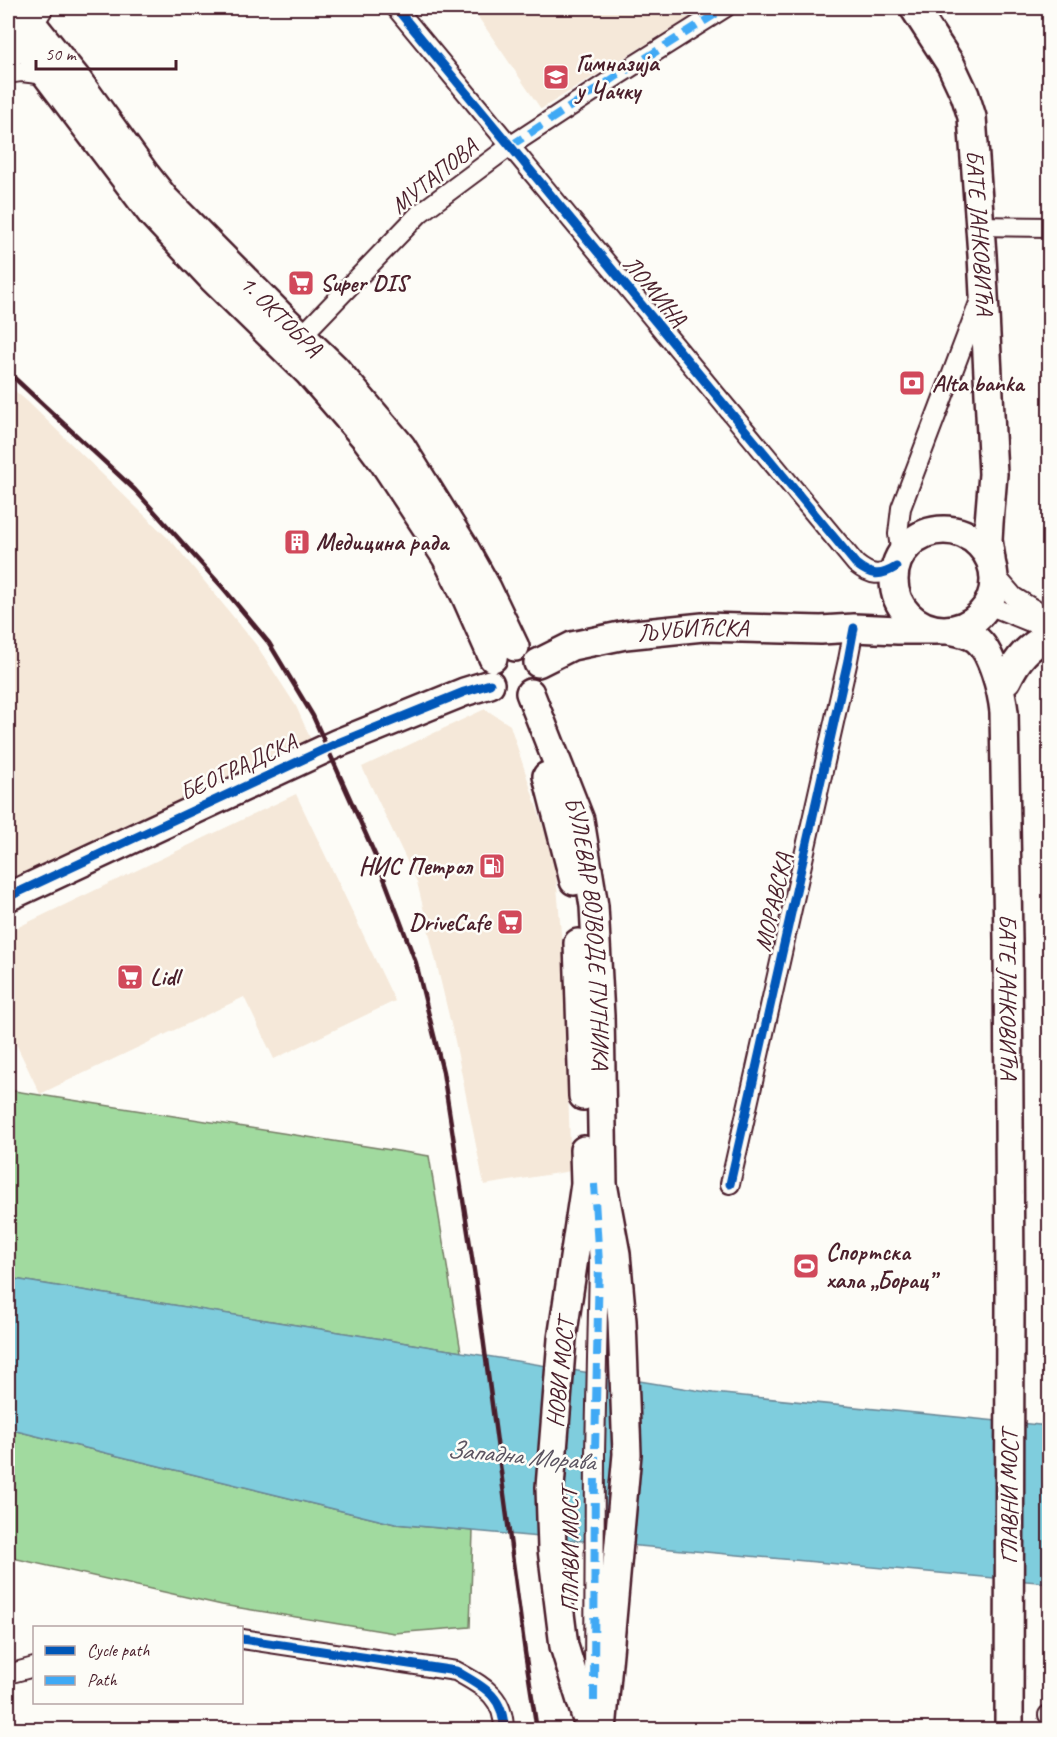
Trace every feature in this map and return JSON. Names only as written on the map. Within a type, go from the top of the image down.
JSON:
[{"type":"main road","name":"БАТЕ ЈАНКОВИЋА","points":[[914,8],[951,64],[972,117],[993,474],[988,523],[988,540],[993,567]]},
{"type":"main road","name":"1. ОКТОБРА","points":[[24,21],[46,75],[129,186],[212,278],[294,344]]},
{"type":"main road","name":"1. ОКТОБРА","points":[[24,21],[76,78],[165,199],[294,344],[318,383],[384,463],[446,557],[499,663]]},
{"type":"main road","name":"БАТЕ ЈАНКОВИЋА","points":[[941,530],[960,522],[976,509],[985,495],[993,474]]},
{"type":"main road","points":[[941,530],[957,531],[971,537],[982,546],[993,567],[994,590],[987,607],[975,620],[963,627],[942,630],[921,625],[909,616],[900,604],[897,571],[908,545],[929,532],[941,530]]},
{"type":"main road","name":"ЉУБИЋСКА","points":[[854,628],[875,619],[891,602],[897,571]]},
{"type":"main road","name":"БАТЕ ЈАНКОВИЋА","points":[[987,607],[1000,653],[1005,690],[1010,1293]]},
{"type":"main road","name":"ЉУБИЋСКА","points":[[538,663],[572,646],[625,635],[703,627],[942,630]]},
{"type":"main road","name":"БАТЕ ЈАНКОВИЋА","points":[[942,630],[965,633],[982,644],[1005,690]]},
{"type":"main road","points":[[1005,690],[1015,664],[1024,652],[1050,635]]},
{"type":"main road","points":[[528,652],[538,663],[540,676],[535,688],[523,696],[508,699],[494,691],[499,663],[528,652]]},
{"type":"main road","name":"БЕОГРАДСКА","points":[[8,897],[338,743],[464,692],[499,663]]},
{"type":"main road","name":"БУЛЕВАР ВОЈВОДЕ ПУТНИКА","points":[[523,696],[542,757],[577,890],[594,1184]]},
{"type":"main road","points":[[590,1730],[627,1454],[622,1321],[616,1254],[594,1184]]},
{"type":"main road","name":"НОВИ МОСТ","points":[[593,1701],[564,1646],[552,1549],[550,1487],[562,1339],[594,1184]]},
{"type":"main road","name":"ГЛАВНИ МОСТ","points":[[1009,1730],[1010,1293]]},
{"type":"main road","points":[[593,1701],[602,1730]]},
{"type":"street","name":"ЛОМИНА","points":[[396,8],[856,564],[874,574],[897,571]]},
{"type":"street","name":"МУТАПОВА","points":[[294,344],[420,213],[510,146],[725,8]]},
{"type":"street","points":[[8,65],[24,21]]},
{"type":"street","points":[[8,74],[27,72],[46,75]]},
{"type":"street","points":[[980,226],[1050,227]]},
{"type":"street","points":[[897,571],[898,534],[902,508],[983,290]]},
{"type":"street","points":[[993,567],[1014,597],[1050,619]]},
{"type":"street","points":[[987,607],[1030,622],[1050,625]]},
{"type":"street","name":"МОРАВСКА","points":[[730,1184],[854,628]]},
{"type":"street","points":[[243,1639],[456,1671],[485,1689],[499,1702],[504,1730]]},
{"type":"street","points":[[8,1674],[33,1667]]},
{"type":"shaded area","name":"Гимназија у Чачку","points":[[472,8],[705,8],[541,109]]},
{"type":"shaded area","points":[[8,385],[174,544],[257,646],[296,706],[311,740],[8,883]]},
{"type":"shaded area","points":[[485,709],[510,725],[555,863],[563,956],[571,1171],[484,1185],[455,1041],[417,882],[362,767]]},
{"type":"shaded area","points":[[296,794],[395,1001],[274,1059],[244,997],[40,1094],[8,1027],[8,932]]},
{"type":"green space","points":[[8,1090],[429,1156],[461,1352],[8,1278]]},
{"type":"green space","points":[[8,1429],[395,1524],[473,1531],[470,1627],[394,1633],[222,1605],[8,1557]]},
{"type":"water","name":"Западна Морава","points":[[8,1278],[713,1393],[1049,1426],[1049,1583],[395,1524],[8,1429]]},
{"type":"railway","points":[[8,372],[135,490],[269,643],[313,716],[376,857],[416,963],[443,1072],[475,1277],[537,1730]]},
{"type":"marked path","points":[[510,146],[725,8]]},
{"type":"marked path","points":[[594,1184],[599,1263],[595,1453],[594,1701]]},
{"type":"cycle path","points":[[396,8],[856,564],[876,574],[896,567]]},
{"type":"cycle path","points":[[730,1184],[854,628]]},
{"type":"cycle path","points":[[8,897],[338,743],[464,692],[490,684]]},
{"type":"cycle path","points":[[243,1639],[456,1671],[483,1687],[496,1700],[503,1718],[504,1730]]},
{"type":"place","name":"Гимназија у Чачку","points":[[556,77]]},
{"type":"place","name":"Super DIS","points":[[301,283]]},
{"type":"place","name":"Alta banka","points":[[912,383]]},
{"type":"place","name":"Медицина рада","points":[[297,542]]},
{"type":"place","name":"НИС Петрол","points":[[492,866]]},
{"type":"place","name":"DriveCafe","points":[[510,922]]},
{"type":"place","name":"Lidl","points":[[130,977]]},
{"type":"place","name":"Спортска хала „Борац”","points":[[806,1266]]}]
